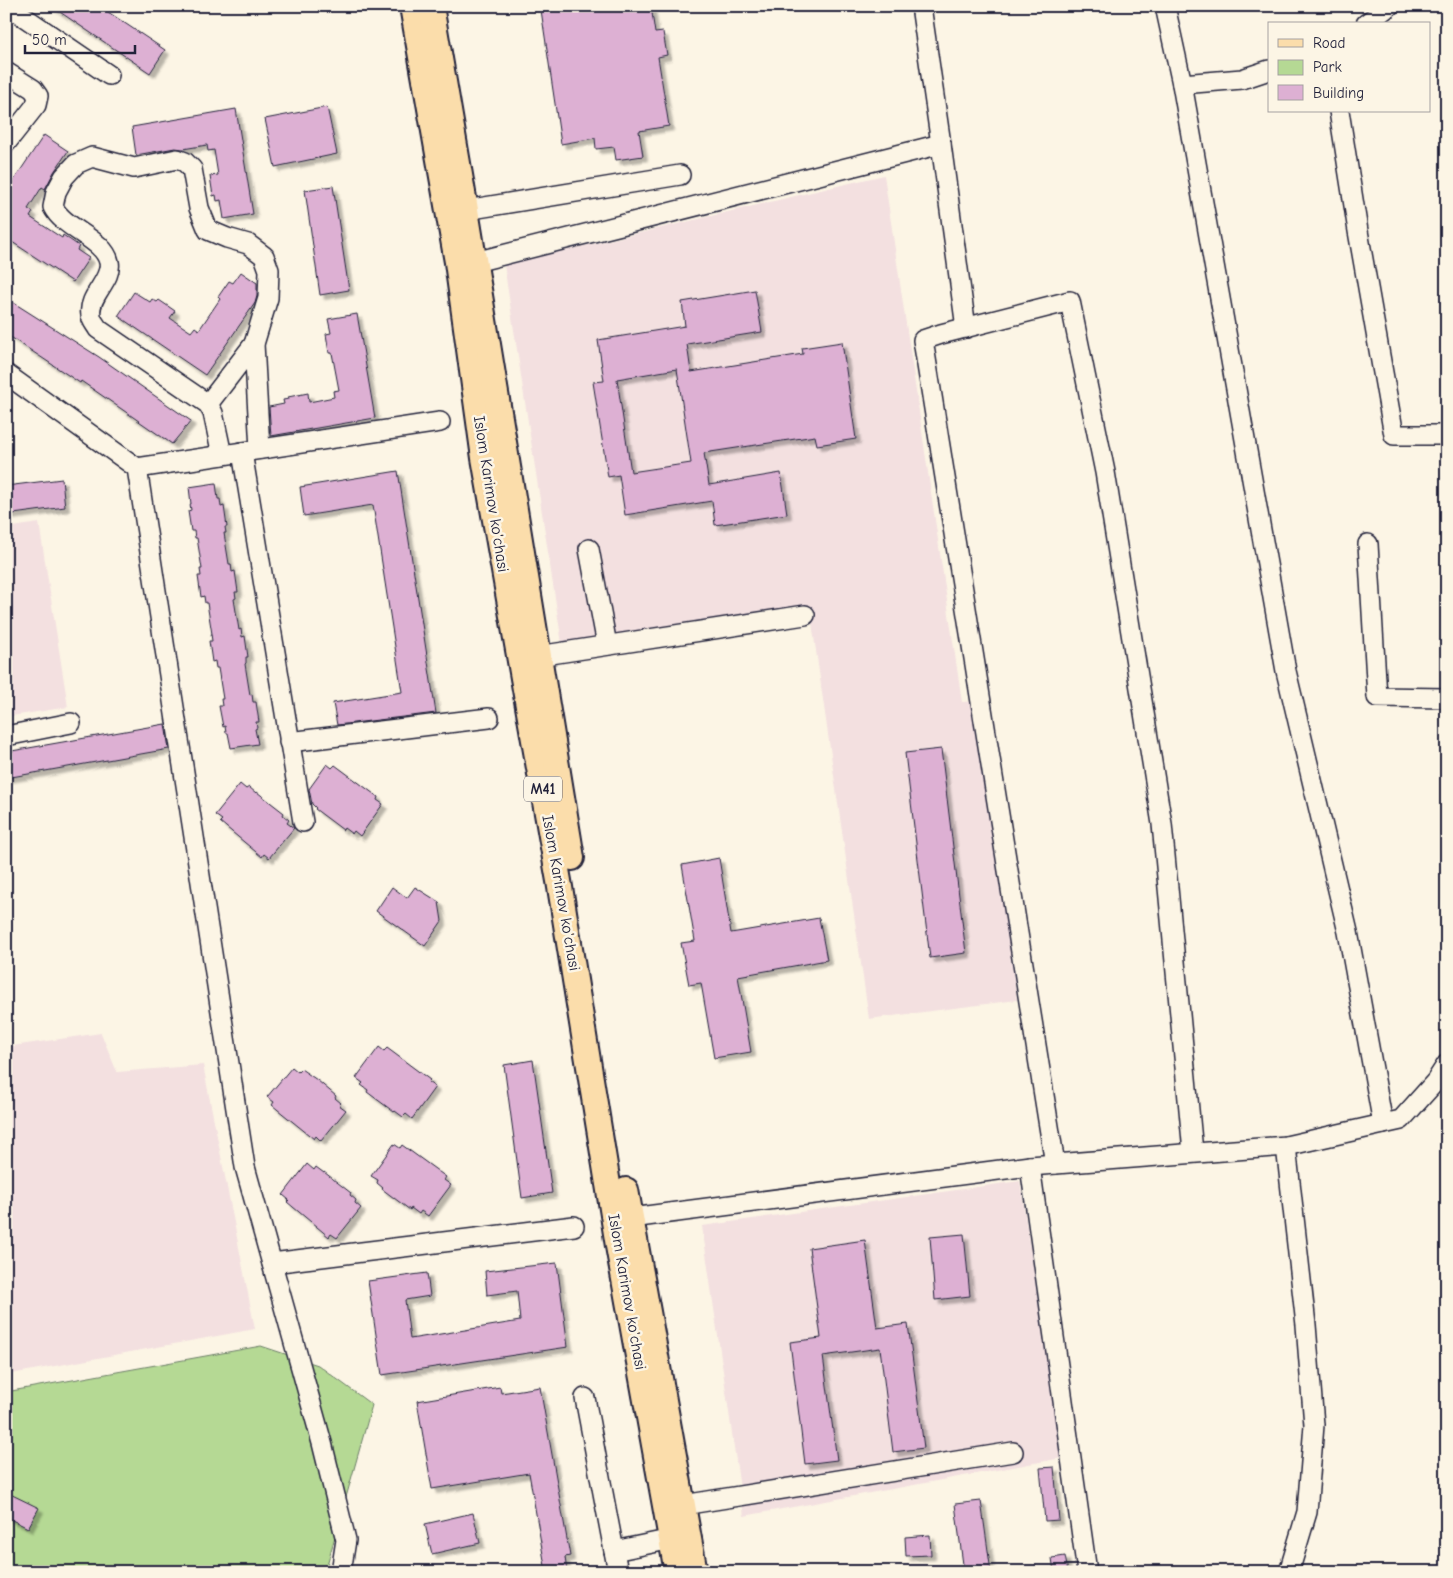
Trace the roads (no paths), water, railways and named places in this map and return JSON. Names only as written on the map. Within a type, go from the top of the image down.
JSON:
[{"type":"main road","name":"Islom Karimov ko'chasi","points":[[412,6],[457,262],[484,458],[561,891],[618,1246],[677,1572]]},
{"type":"main road","name":"Islom Karimov ko'chasi","points":[[431,6],[630,1218],[695,1572]]},
{"type":"street","points":[[8,6],[109,74]]},
{"type":"street","points":[[921,6],[966,328]]},
{"type":"street","points":[[1165,6],[1182,84],[1286,671],[1348,932],[1383,1124]]},
{"type":"street","points":[[1369,22],[1390,6]]},
{"type":"street","points":[[1182,84],[1242,79],[1268,70]]},
{"type":"street","points":[[6,72],[33,89],[38,96],[36,105],[6,143]]},
{"type":"street","points":[[1339,112],[1394,435],[1447,435]]},
{"type":"street","points":[[474,262],[941,144]]},
{"type":"street","points":[[222,455],[213,413],[208,404],[98,329],[91,315],[93,300],[108,274],[109,262],[102,248],[58,216],[53,207],[56,192],[64,177],[76,164],[92,157],[134,168],[177,159],[185,162],[192,169],[198,208],[208,230],[248,244],[264,256],[269,270],[268,298],[254,344],[260,449]]},
{"type":"street","points":[[466,210],[680,175]]},
{"type":"street","points":[[1055,1164],[923,340],[1070,302],[1105,472],[1162,824],[1193,1152]]},
{"type":"street","points":[[208,404],[254,344]]},
{"type":"street","points":[[6,374],[137,468],[440,422]]},
{"type":"street","points":[[242,452],[289,742],[304,822]]},
{"type":"street","points":[[137,468],[245,1167],[322,1443],[346,1540],[341,1572]]},
{"type":"street","points":[[1368,544],[1376,697],[1447,698]]},
{"type":"street","points":[[589,549],[607,645]]},
{"type":"street","points":[[538,656],[805,615]]},
{"type":"street","points":[[289,742],[489,718]]},
{"type":"street","points":[[6,736],[71,723]]},
{"type":"street","points":[[630,1218],[1030,1166],[1286,1146],[1401,1120],[1436,1081],[1447,1064]]},
{"type":"street","points":[[1286,1146],[1306,1324],[1314,1425],[1307,1512],[1289,1572]]},
{"type":"street","points":[[1030,1166],[1087,1572]]},
{"type":"street","points":[[272,1263],[574,1226]]},
{"type":"street","points":[[585,1398],[618,1572]]},
{"type":"street","points":[[683,1505],[1013,1452]]},
{"type":"street","points":[[614,1551],[672,1539]]}]
